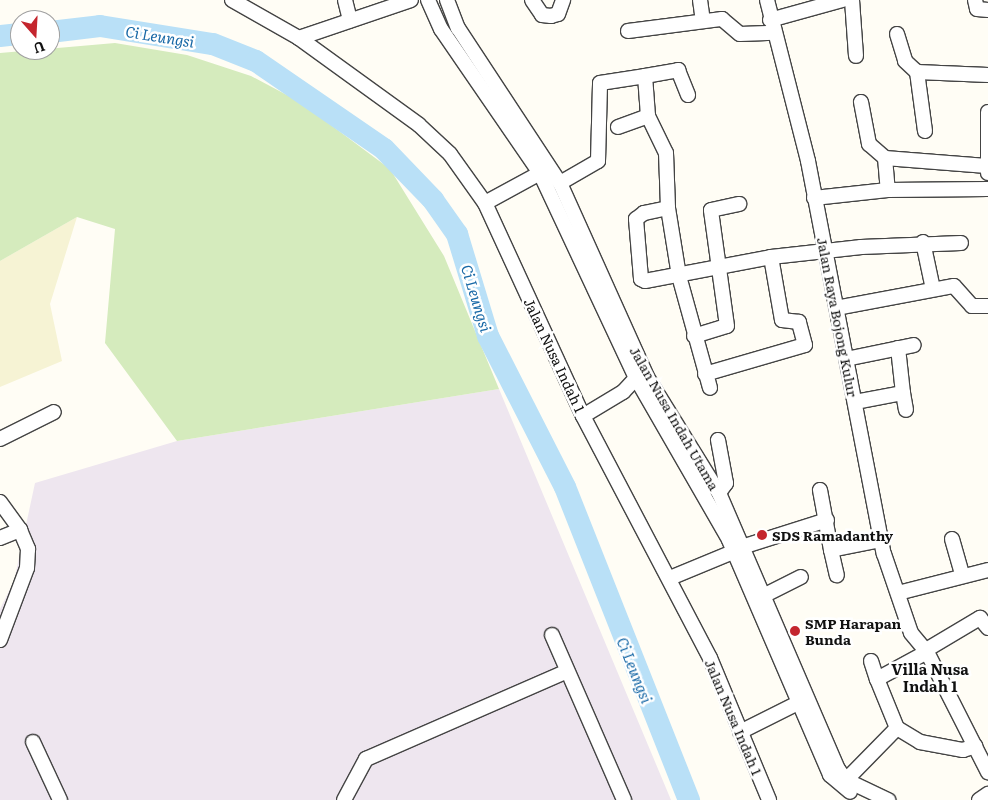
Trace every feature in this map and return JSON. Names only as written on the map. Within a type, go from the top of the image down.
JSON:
[{"type":"street","name":"Jalan Nusa Indah 1","points":[[232,0],[299,38],[419,126],[450,154],[485,203],[583,416],[670,578],[710,658],[769,800]]},
{"type":"street","points":[[345,0],[350,20]]},
{"type":"street","points":[[299,38],[411,0]]},
{"type":"street","name":"Jalan Nusa Indah Utama","points":[[428,0],[441,29],[540,173],[573,230],[647,377],[719,493],[739,549],[802,701],[846,780]]},
{"type":"street","name":"Jalan Nusa Indah Utama","points":[[446,0],[458,28],[560,183],[573,230],[636,378],[765,595],[830,775],[867,800]]},
{"type":"street","points":[[532,0],[542,15],[551,16],[558,14],[563,0]]},
{"type":"street","points":[[700,0],[703,21]]},
{"type":"street","name":"Jalan Raya Bojong Kulur","points":[[767,0],[814,198],[855,402],[880,540],[911,633],[926,651]]},
{"type":"street","points":[[628,31],[722,19],[747,36],[842,0]]},
{"type":"street","points":[[852,0],[856,56]]},
{"type":"street","points":[[975,0],[977,8],[988,10]]},
{"type":"street","points":[[897,34],[905,61],[917,72],[925,131]]},
{"type":"street","points":[[560,183],[598,161],[600,83],[678,70],[688,95]]},
{"type":"street","points":[[917,72],[988,75]]},
{"type":"street","points":[[645,76],[648,116],[666,153],[668,208],[679,276],[694,336],[710,388]]},
{"type":"street","points":[[861,102],[868,144],[885,158],[987,166]]},
{"type":"street","points":[[988,112],[988,173]]},
{"type":"street","points":[[618,127],[648,116]]},
{"type":"street","points":[[885,158],[888,190]]},
{"type":"street","points":[[485,203],[540,173]]},
{"type":"street","points":[[814,198],[888,190],[988,190]]},
{"type":"street","points":[[694,336],[727,326],[717,266],[711,210],[739,204]]},
{"type":"street","points":[[668,208],[644,213],[636,219],[641,279],[679,276],[717,266],[771,257],[923,242],[961,243]]},
{"type":"street","points":[[923,242],[933,290]]},
{"type":"street","points":[[705,374],[805,345],[799,322],[782,320],[771,257]]},
{"type":"street","points":[[836,308],[958,287],[972,306],[988,306]]},
{"type":"street","points":[[846,359],[914,344]]},
{"type":"street","points":[[898,348],[906,410]]},
{"type":"street","points":[[583,416],[623,392],[636,378]]},
{"type":"street","points":[[855,402],[903,393]]},
{"type":"street","points":[[0,439],[54,412]]},
{"type":"street","points":[[718,440],[726,483],[719,493]]},
{"type":"street","points":[[820,490],[837,575]]},
{"type":"street","points":[[0,502],[20,530],[28,549],[27,568],[0,640]]},
{"type":"street","points":[[670,578],[739,549],[827,520]]},
{"type":"street","points":[[0,538],[20,530]]},
{"type":"street","points":[[952,539],[962,575]]},
{"type":"street","points":[[832,550],[880,540]]},
{"type":"street","points":[[898,593],[962,575],[988,570]]},
{"type":"street","points":[[765,595],[801,577]]},
{"type":"street","points":[[877,680],[926,651],[986,622]]},
{"type":"street","points":[[552,635],[624,800]]},
{"type":"street","points":[[926,651],[974,746],[987,765]]},
{"type":"street","points":[[871,661],[897,728],[920,742],[963,750],[974,746]]},
{"type":"street","points":[[344,800],[366,759],[567,671]]},
{"type":"street","points":[[740,732],[802,701]]},
{"type":"street","points":[[888,800],[846,780],[897,728]]},
{"type":"street","points":[[33,742],[60,800]]},
{"type":"street","points":[[979,800],[988,794]]},
{"type":"shaded area","points":[[77,217],[50,304],[62,361],[0,387],[0,261]]},
{"type":"shaded area","points":[[499,389],[671,800],[0,800],[0,609],[14,581],[35,483],[177,441]]},
{"type":"green space","points":[[115,43],[187,55],[251,76],[300,102],[390,169],[444,256],[499,389],[177,441],[105,343],[115,229],[77,217],[0,261],[0,53],[10,52],[10,60],[60,60],[60,48]]},
{"type":"waterway","name":"Ci Leungsi","points":[[60,31],[100,26],[213,44],[256,61],[384,149],[433,200],[457,234],[488,336],[565,487],[689,800]]},
{"type":"waterway","name":"Ci Leungsi","points":[[0,36],[10,35]]},
{"type":"place","name":"SDS Ramadanthy","points":[[762,535]]},
{"type":"place","name":"SMP Harapan Bunda","points":[[795,631]]},
{"type":"district","name":"Villa Nusa Indah 1","points":[[930,676]]}]
